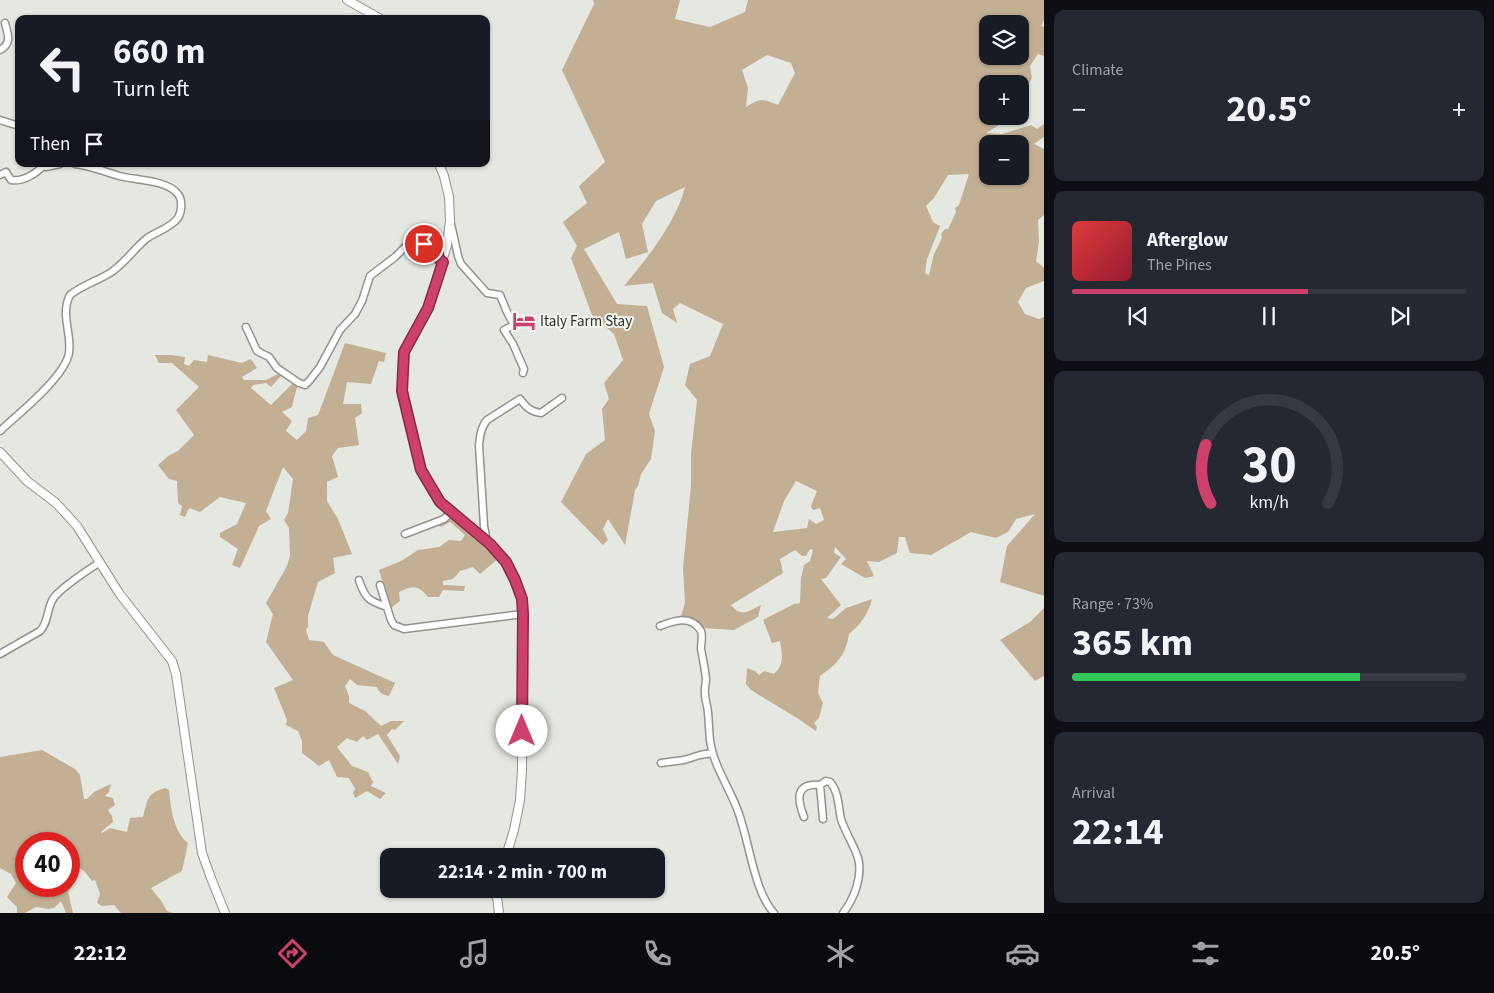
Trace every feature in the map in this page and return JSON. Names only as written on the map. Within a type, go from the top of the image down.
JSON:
[{"type":"street","points":[[347,0],[374,15]]},
{"type":"street","points":[[0,50],[8,42],[5,23]]},
{"type":"street","points":[[0,120],[15,125]]},
{"type":"street","points":[[0,175],[6,172],[11,180],[15,181],[31,175],[40,170],[41,167]]},
{"type":"street","points":[[0,431],[54,379],[67,359],[70,345],[66,319],[67,300],[70,295],[117,268],[147,239],[179,217],[181,211],[179,196],[177,192],[170,188],[161,184],[120,176],[91,167]]},
{"type":"street","points":[[440,167],[449,197],[450,221],[459,260],[487,293],[500,295],[514,325]]},
{"type":"street","points":[[450,221],[443,262],[428,308],[404,352],[402,391],[421,470],[440,502],[487,542],[506,562],[522,599],[522,770],[520,800],[508,848]]},
{"type":"street","points":[[246,327],[257,351],[269,357],[277,368],[305,385],[320,367],[338,334],[355,314],[362,301],[370,276],[395,257],[410,242],[434,246],[438,251],[439,259],[443,262]]},
{"type":"street","points":[[523,373],[524,369],[513,344],[504,330],[524,321]]},
{"type":"street","points":[[487,542],[484,526],[479,445],[484,424],[487,420],[520,399],[530,410],[541,413],[562,398]]},
{"type":"street","points":[[0,452],[27,482],[56,503],[77,526],[119,594],[172,661],[176,674],[202,852],[210,878],[225,913]]},
{"type":"street","points":[[405,534],[444,519],[452,512]]},
{"type":"street","points":[[0,654],[44,628],[47,612],[54,597],[99,564]]},
{"type":"street","points":[[359,580],[363,592],[370,600],[387,606]]},
{"type":"street","points":[[380,585],[394,625],[404,629],[523,614]]},
{"type":"street","points":[[660,626],[684,619],[694,624],[702,633],[701,648],[706,682],[704,692],[712,753],[736,805],[764,900],[774,913]]},
{"type":"street","points":[[660,763],[684,760],[712,753]]},
{"type":"street","points":[[804,817],[799,801],[801,791],[805,787],[820,785],[826,781],[830,782],[835,789],[844,829],[858,857],[859,867],[850,902],[843,913]]},
{"type":"street","points":[[820,785],[823,819]]},
{"type":"street","points":[[497,898],[499,913]]},
{"type":"shaded area","points":[[593,0],[680,0],[675,19],[710,27],[745,12],[748,0],[1044,0],[1044,20],[1041,26],[1044,27],[1044,56],[1038,54],[1030,66],[1032,78],[1029,83],[1029,75],[979,75],[979,125],[999,125],[986,133],[1002,134],[1031,125],[1037,129],[1044,124],[1044,137],[1034,144],[1044,149],[1044,215],[1038,220],[1039,242],[1036,261],[1044,268],[1044,281],[1026,288],[1018,302],[1025,314],[1039,319],[1044,317],[1044,596],[1000,582],[1007,546],[1035,514],[1016,519],[1008,532],[996,538],[971,532],[931,555],[910,553],[905,537],[899,537],[897,553],[879,562],[867,561],[874,576],[865,578],[841,564],[846,559],[835,547],[834,553],[841,557],[826,578],[821,579],[841,605],[827,618],[833,619],[846,608],[872,599],[864,618],[849,634],[846,648],[840,658],[820,676],[818,693],[823,703],[819,718],[814,723],[817,727],[816,731],[751,690],[746,684],[747,668],[759,675],[764,671],[774,674],[780,666],[782,659],[780,641],[772,643],[763,620],[794,604],[800,603],[801,578],[804,565],[810,561],[813,550],[810,549],[806,556],[802,556],[795,550],[780,559],[783,573],[731,605],[738,611],[745,612],[761,605],[758,617],[734,630],[702,628],[681,616],[685,603],[683,568],[697,400],[685,385],[690,364],[710,356],[723,324],[680,303],[673,309],[677,323],[662,313],[653,283],[624,286],[660,240],[675,214],[685,187],[656,201],[642,224],[648,252],[626,259],[619,232],[584,249],[617,304],[647,306],[664,367],[649,414],[655,431],[651,459],[641,474],[635,490],[625,545],[608,519],[603,529],[608,540],[603,545],[561,502],[586,454],[605,440],[602,409],[609,399],[604,383],[623,360],[614,334],[592,315],[571,258],[577,246],[563,222],[587,203],[579,186],[605,162],[562,70],[594,4]],"holes":[[[767,55],[791,63],[795,73],[778,105],[762,100],[746,107],[748,88],[742,70]],[[969,174],[959,205],[955,208],[956,212],[948,229],[945,229],[941,234],[942,238],[934,254],[929,275],[925,273],[927,259],[940,226],[933,222],[926,206],[934,198],[948,175]],[[796,481],[817,491],[811,506],[813,510],[820,508],[824,520],[816,524],[809,519],[807,528],[773,532],[784,501]]]},
{"type":"shaded area","points":[[345,343],[386,353],[384,362],[379,361],[371,384],[347,382],[343,404],[361,404],[362,413],[355,418],[359,445],[338,448],[332,456],[338,477],[327,482],[327,501],[338,519],[352,554],[333,558],[335,573],[318,582],[306,630],[309,640],[324,642],[333,655],[395,683],[389,696],[381,693],[377,687],[357,685],[350,679],[345,686],[349,696],[349,703],[365,711],[381,726],[391,721],[404,721],[387,735],[400,756],[398,764],[378,734],[367,740],[363,736],[357,742],[347,738],[337,747],[352,766],[368,772],[373,782],[371,786],[386,793],[380,799],[367,791],[355,798],[353,793],[355,789],[349,778],[337,777],[329,760],[319,766],[302,753],[302,741],[298,731],[286,725],[287,720],[274,688],[293,680],[266,642],[273,614],[266,603],[287,566],[290,556],[289,528],[284,520],[288,513],[293,479],[283,467],[266,511],[271,519],[259,526],[240,568],[232,565],[238,549],[220,537],[220,533],[237,524],[246,503],[220,497],[200,512],[189,508],[185,517],[180,515],[182,506],[178,503],[177,481],[169,479],[158,465],[168,456],[178,451],[194,435],[176,410],[199,387],[172,363],[159,363],[155,355],[185,357],[184,364],[189,366],[194,360],[207,362],[208,355],[242,363],[251,359],[257,368],[242,377],[244,380],[266,380],[280,373],[281,376],[271,387],[266,383],[253,385],[251,388],[271,405],[293,383],[297,387],[292,407],[282,412],[292,421],[286,431],[297,440],[306,431],[308,418],[318,415]]},
{"type":"shaded area","points":[[452,516],[487,545],[499,558],[480,574],[473,567],[460,571],[453,579],[443,581],[443,585],[465,586],[464,591],[443,590],[439,597],[428,597],[415,587],[399,592],[400,601],[391,608],[379,570],[401,561],[418,550],[439,547],[449,540],[461,541],[465,535],[450,522],[441,527],[438,525]]},
{"type":"shaded area","points":[[1044,608],[1044,676],[1035,681],[1000,640],[1030,622]]},
{"type":"shaded area","points":[[42,750],[75,769],[80,775],[84,799],[111,784],[109,792],[105,796],[113,798],[115,805],[108,810],[113,822],[102,833],[110,828],[127,832],[130,818],[143,817],[147,801],[151,795],[165,788],[169,790],[176,826],[188,843],[182,871],[151,888],[167,911],[173,913],[121,913],[114,905],[102,906],[97,903],[100,894],[95,880],[92,881],[80,868],[80,832],[15,832],[15,881],[11,874],[0,868],[0,757]]},
{"type":"shaded area","points":[[15,885],[15,897],[69,897],[73,913],[66,913],[61,901],[54,908],[36,907],[25,913],[17,913],[17,907],[7,897]]},
{"type":"place","name":"Italy Farm Stay","points":[[524,321]]},
{"type":"route","points":[[424,244],[437,248],[439,259],[443,262],[428,308],[404,352],[402,391],[421,470],[440,502],[490,544],[506,562],[522,599],[522,731]]}]
